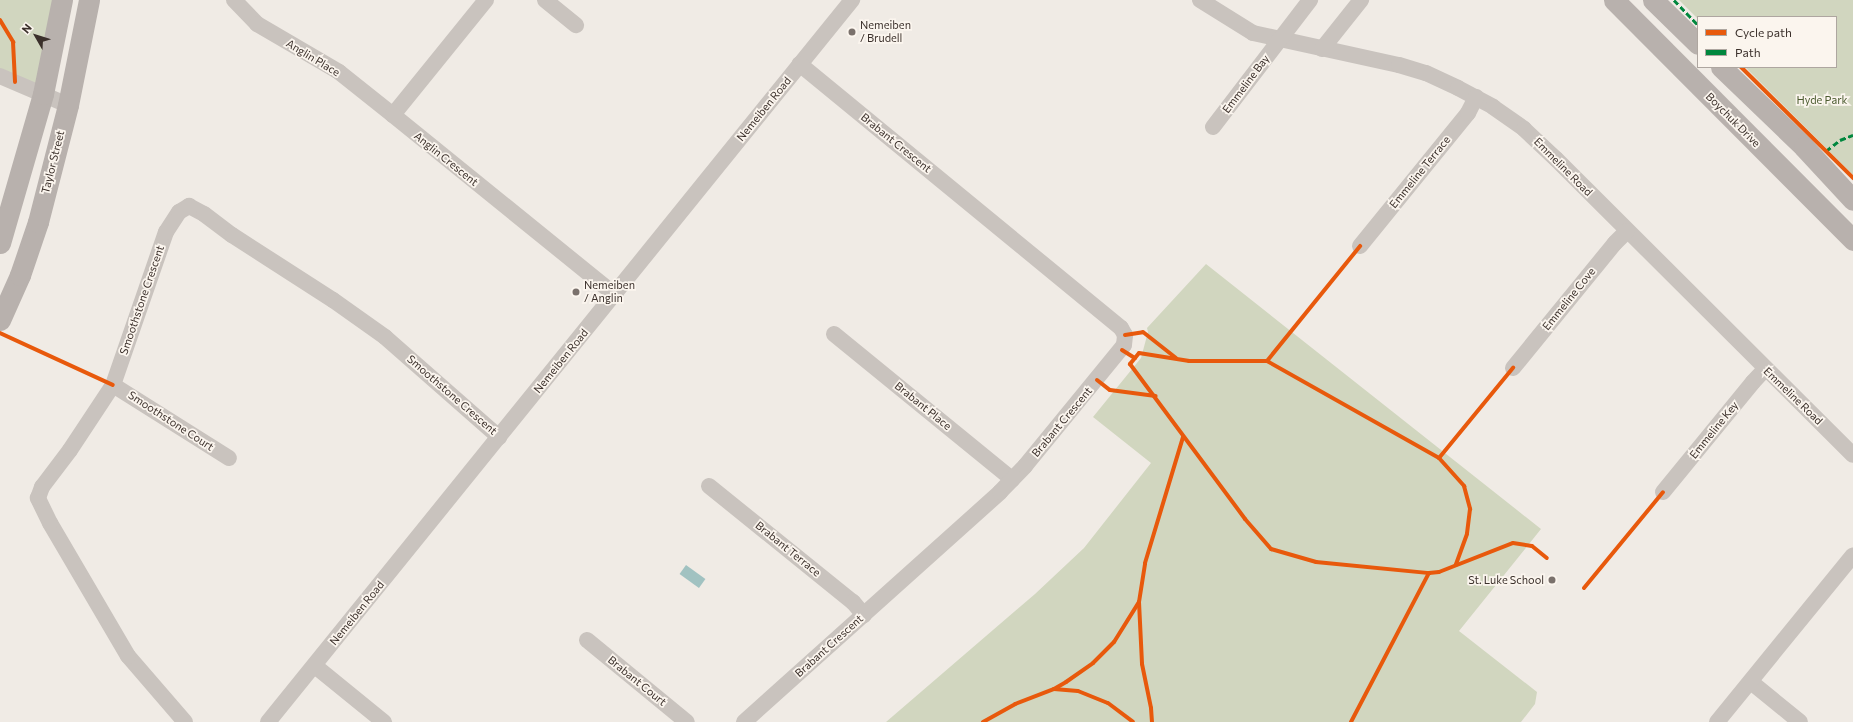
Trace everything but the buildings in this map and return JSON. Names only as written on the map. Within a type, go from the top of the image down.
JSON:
[{"type":"main road","points":[[0,243],[43,94],[62,0]]},
{"type":"main road","name":"Taylor Street","points":[[0,320],[20,275],[38,222],[68,105],[89,0]]},
{"type":"main road","name":"Boychuk Drive","points":[[1614,0],[1853,240]]},
{"type":"main road","points":[[1653,0],[1697,43]]},
{"type":"main road","points":[[1722,68],[1804,147],[1853,200]]},
{"type":"street","name":"Anglin Place","points":[[234,0],[257,24],[339,72],[393,115]]},
{"type":"street","points":[[393,115],[486,0]]},
{"type":"street","points":[[545,0],[576,25]]},
{"type":"street","name":"Nemeiben Road","points":[[268,722],[315,666],[851,0]]},
{"type":"street","name":"Emmeline Road","points":[[1200,0],[1253,33],[1322,50],[1399,65],[1426,73],[1476,97],[1524,129],[1853,455]]},
{"type":"street","name":"Emmeline Bay","points":[[1214,127],[1310,0]]},
{"type":"street","points":[[1322,50],[1361,0]]},
{"type":"street","name":"Brabant Crescent","points":[[744,722],[1012,480],[1122,350],[1125,335],[1121,328],[800,64]]},
{"type":"street","points":[[0,76],[68,105]]},
{"type":"street","name":"Emmeline Terrace","points":[[1360,246],[1468,113],[1476,97]]},
{"type":"street","name":"Anglin Crescent","points":[[393,115],[614,295]]},
{"type":"street","name":"Smoothstone Crescent","points":[[185,722],[128,656],[54,530],[38,498],[42,487],[70,450],[113,385],[166,232],[173,218],[179,212],[188,206],[204,214],[232,235],[333,300],[385,337],[499,437]]},
{"type":"street","name":"Emmeline Cove","points":[[1513,368],[1615,243],[1627,231]]},
{"type":"street","name":"Brabant Place","points":[[834,334],[1012,480]]},
{"type":"street","name":"Emmeline Key","points":[[1664,492],[1753,382],[1766,369]]},
{"type":"street","name":"Smoothstone Court","points":[[113,385],[229,458]]},
{"type":"street","name":"Brabant Terrace","points":[[709,486],[853,602],[864,615]]},
{"type":"street","points":[[1717,722],[1853,555]]},
{"type":"street","name":"Brabant Court","points":[[587,640],[686,722]]},
{"type":"street","points":[[315,666],[384,722]]},
{"type":"street","points":[[1751,682],[1800,722]]},
{"type":"green space","points":[[0,0],[62,0],[43,94],[0,76]]},
{"type":"green space","name":"Hyde Park","points":[[1679,0],[1853,0],[1853,175],[1746,68],[1837,68],[1837,16],[1697,16],[1697,18]]},
{"type":"green space","points":[[1206,264],[1541,529],[1459,631],[1537,692],[1535,704],[1521,722],[886,722],[1035,594],[1084,548],[1151,463],[1093,417],[1141,358],[1148,332],[1147,328]]},
{"type":"water","points":[[686,565],[705,579],[699,588],[680,574]]},
{"type":"marked path","points":[[1674,0],[1697,24]]},
{"type":"marked path","points":[[1826,151],[1840,140],[1853,135]]},
{"type":"cycle path","points":[[0,20],[13,42],[15,82]]},
{"type":"cycle path","points":[[1742,68],[1853,178]]},
{"type":"cycle path","points":[[1267,361],[1360,246]]},
{"type":"cycle path","points":[[1125,335],[1143,332],[1176,358]]},
{"type":"cycle path","points":[[0,333],[113,385]]},
{"type":"cycle path","points":[[1122,350],[1135,358],[1130,364],[1245,519],[1271,549],[1316,562],[1429,573],[1439,572],[1513,543],[1532,546],[1547,558]]},
{"type":"cycle path","points":[[1135,358],[1139,353],[1189,361],[1267,361],[1439,458],[1464,486],[1470,509],[1467,534],[1456,565]]},
{"type":"cycle path","points":[[1439,458],[1513,368]]},
{"type":"cycle path","points":[[1097,380],[1110,390],[1156,396]]},
{"type":"cycle path","points":[[983,722],[1015,704],[1054,689],[1066,682],[1093,663],[1114,642],[1139,602],[1145,563],[1183,437]]},
{"type":"cycle path","points":[[1584,588],[1663,492]]},
{"type":"cycle path","points":[[1351,722],[1429,573]]},
{"type":"cycle path","points":[[1139,602],[1142,664],[1151,708],[1152,722]]},
{"type":"cycle path","points":[[1054,689],[1078,691],[1108,703],[1133,722]]},
{"type":"place","name":"Nemeiben / Brudell","points":[[852,32]]},
{"type":"place","name":"Nemeiben / Anglin","points":[[576,292]]},
{"type":"place","name":"St. Luke School","points":[[1552,580]]}]
